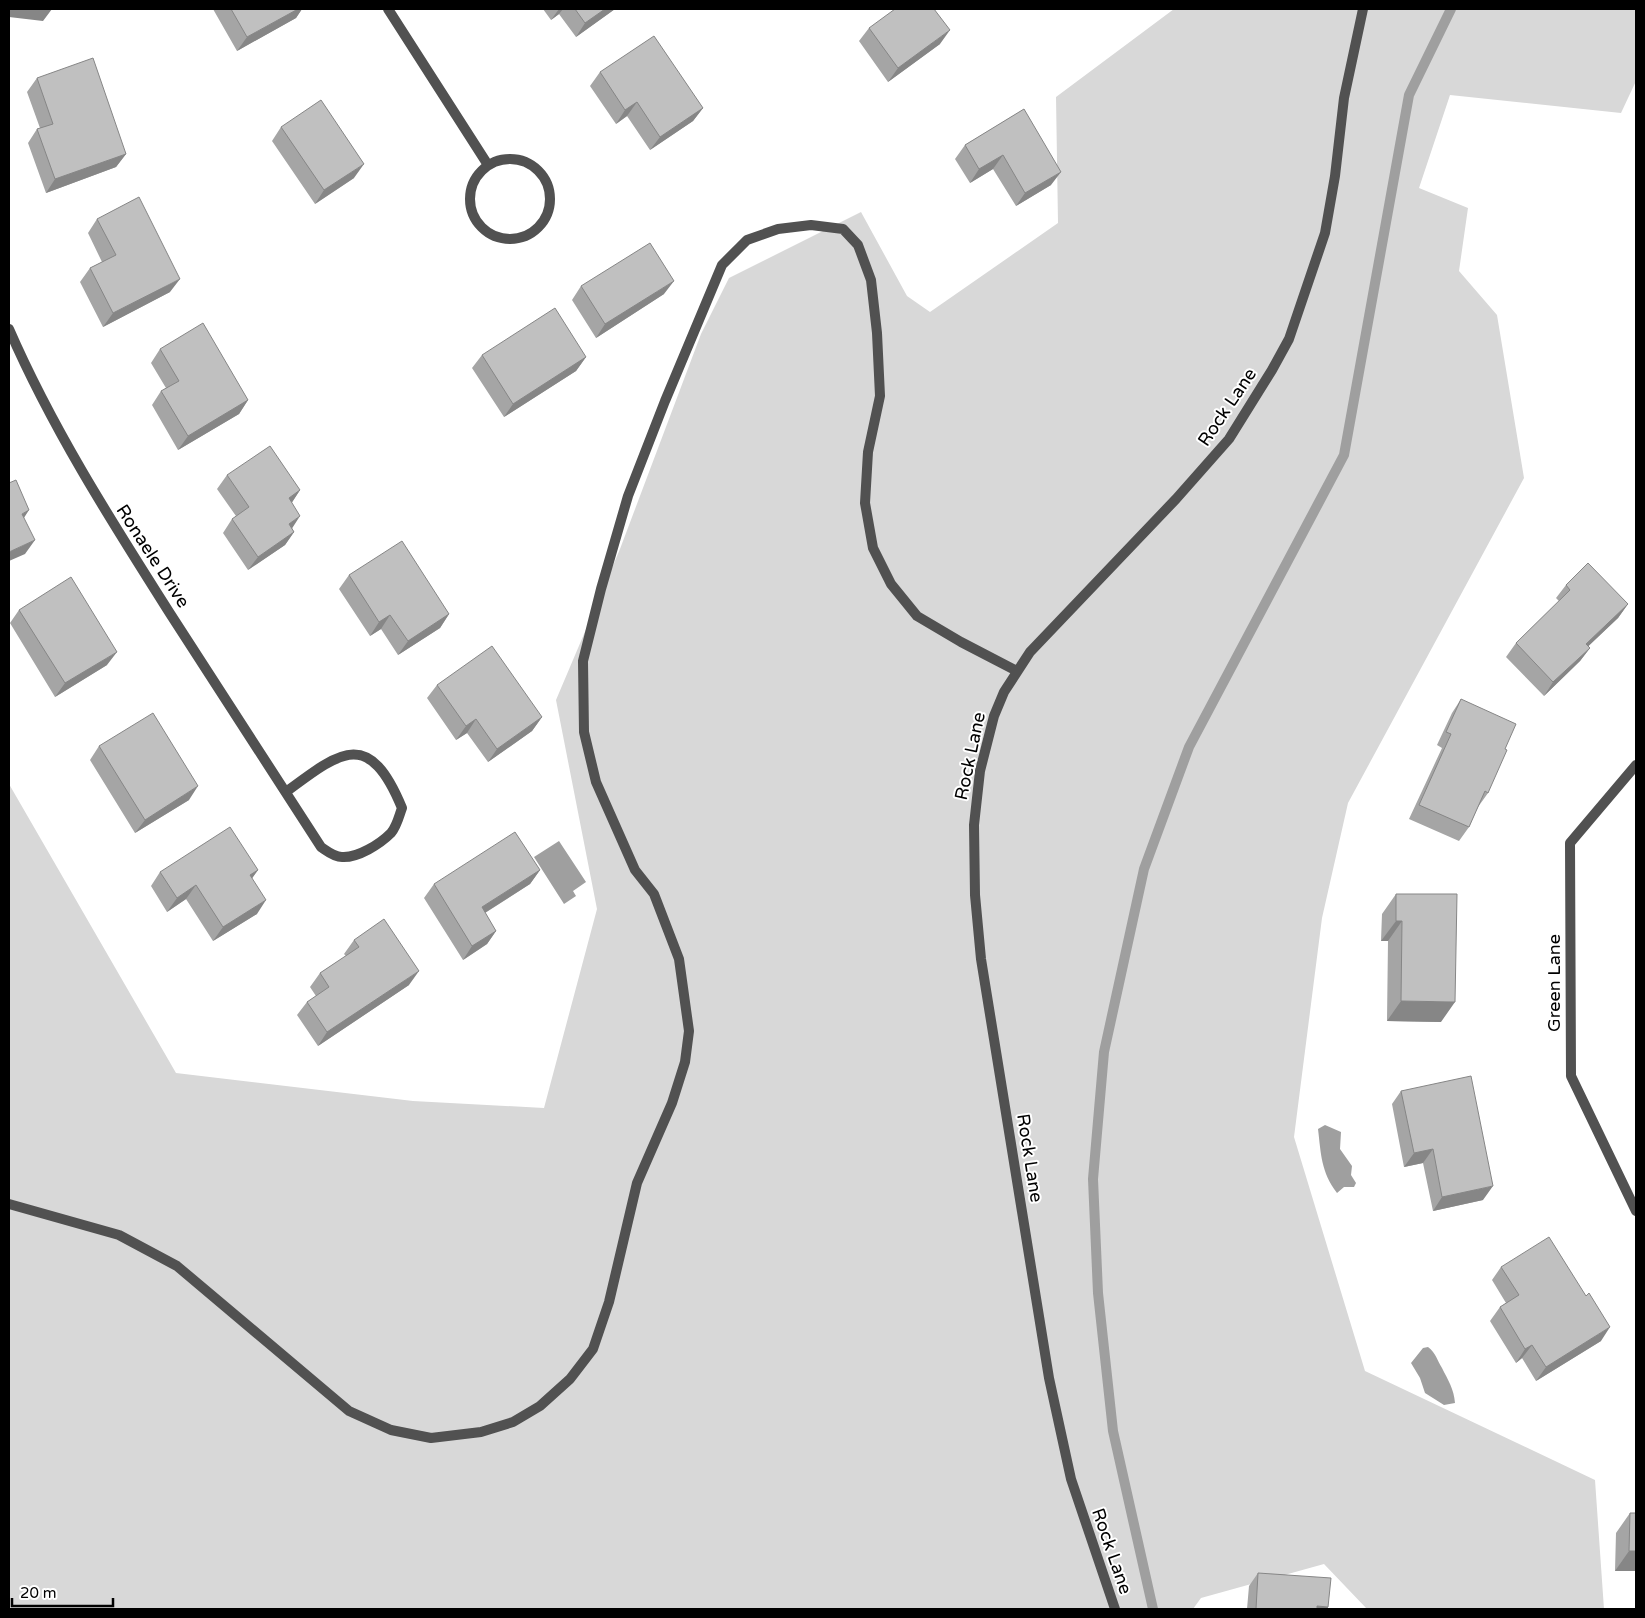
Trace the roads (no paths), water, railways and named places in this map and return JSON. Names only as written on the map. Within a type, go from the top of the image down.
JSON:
[{"type":"street","points":[[388,9],[488,166]]},
{"type":"street","name":"Rock Lane","points":[[1115,1609],[1071,1479],[1049,1378],[980,950],[975,895],[974,825],[980,771],[994,716],[1004,692],[1030,652],[1176,500],[1229,439],[1263,386],[1288,339],[1325,233],[1335,176],[1344,98],[1363,9]]},
{"type":"street","points":[[515,159],[526,162],[538,170],[545,179],[550,192],[550,205],[545,219],[538,229],[526,237],[514,240],[500,238],[487,232],[476,222],[471,211],[470,198],[473,184],[480,172],[488,166],[501,160],[515,159]]},
{"type":"street","points":[[9,1204],[119,1235],[177,1266],[349,1411],[392,1430],[431,1438],[481,1432],[513,1422],[540,1406],[570,1379],[593,1349],[606,1312],[637,1183],[672,1103],[685,1062],[690,1032],[679,959],[654,894],[635,870],[596,782],[584,732],[583,661],[601,589],[628,496],[722,265],[747,240],[778,229],[811,225],[843,229],[858,245],[871,280],[877,333],[880,396],[868,452],[865,503],[873,548],[891,584],[917,616],[961,642],[1017,671]]},
{"type":"street","name":"Ronaele Drive","points":[[9,329],[54,423],[103,509],[321,847],[342,858],[357,854],[373,846],[391,832],[402,808],[386,776],[374,762],[362,755],[349,754],[335,758],[315,770],[286,792]]},
{"type":"street","name":"Green Lane","points":[[1636,765],[1570,843],[1571,1076],[1636,1211]]},
{"type":"waterway","points":[[1153,1609],[1113,1431],[1098,1293],[1093,1179],[1104,1052],[1144,869],[1189,747],[1344,455],[1409,95],[1451,9]]}]
